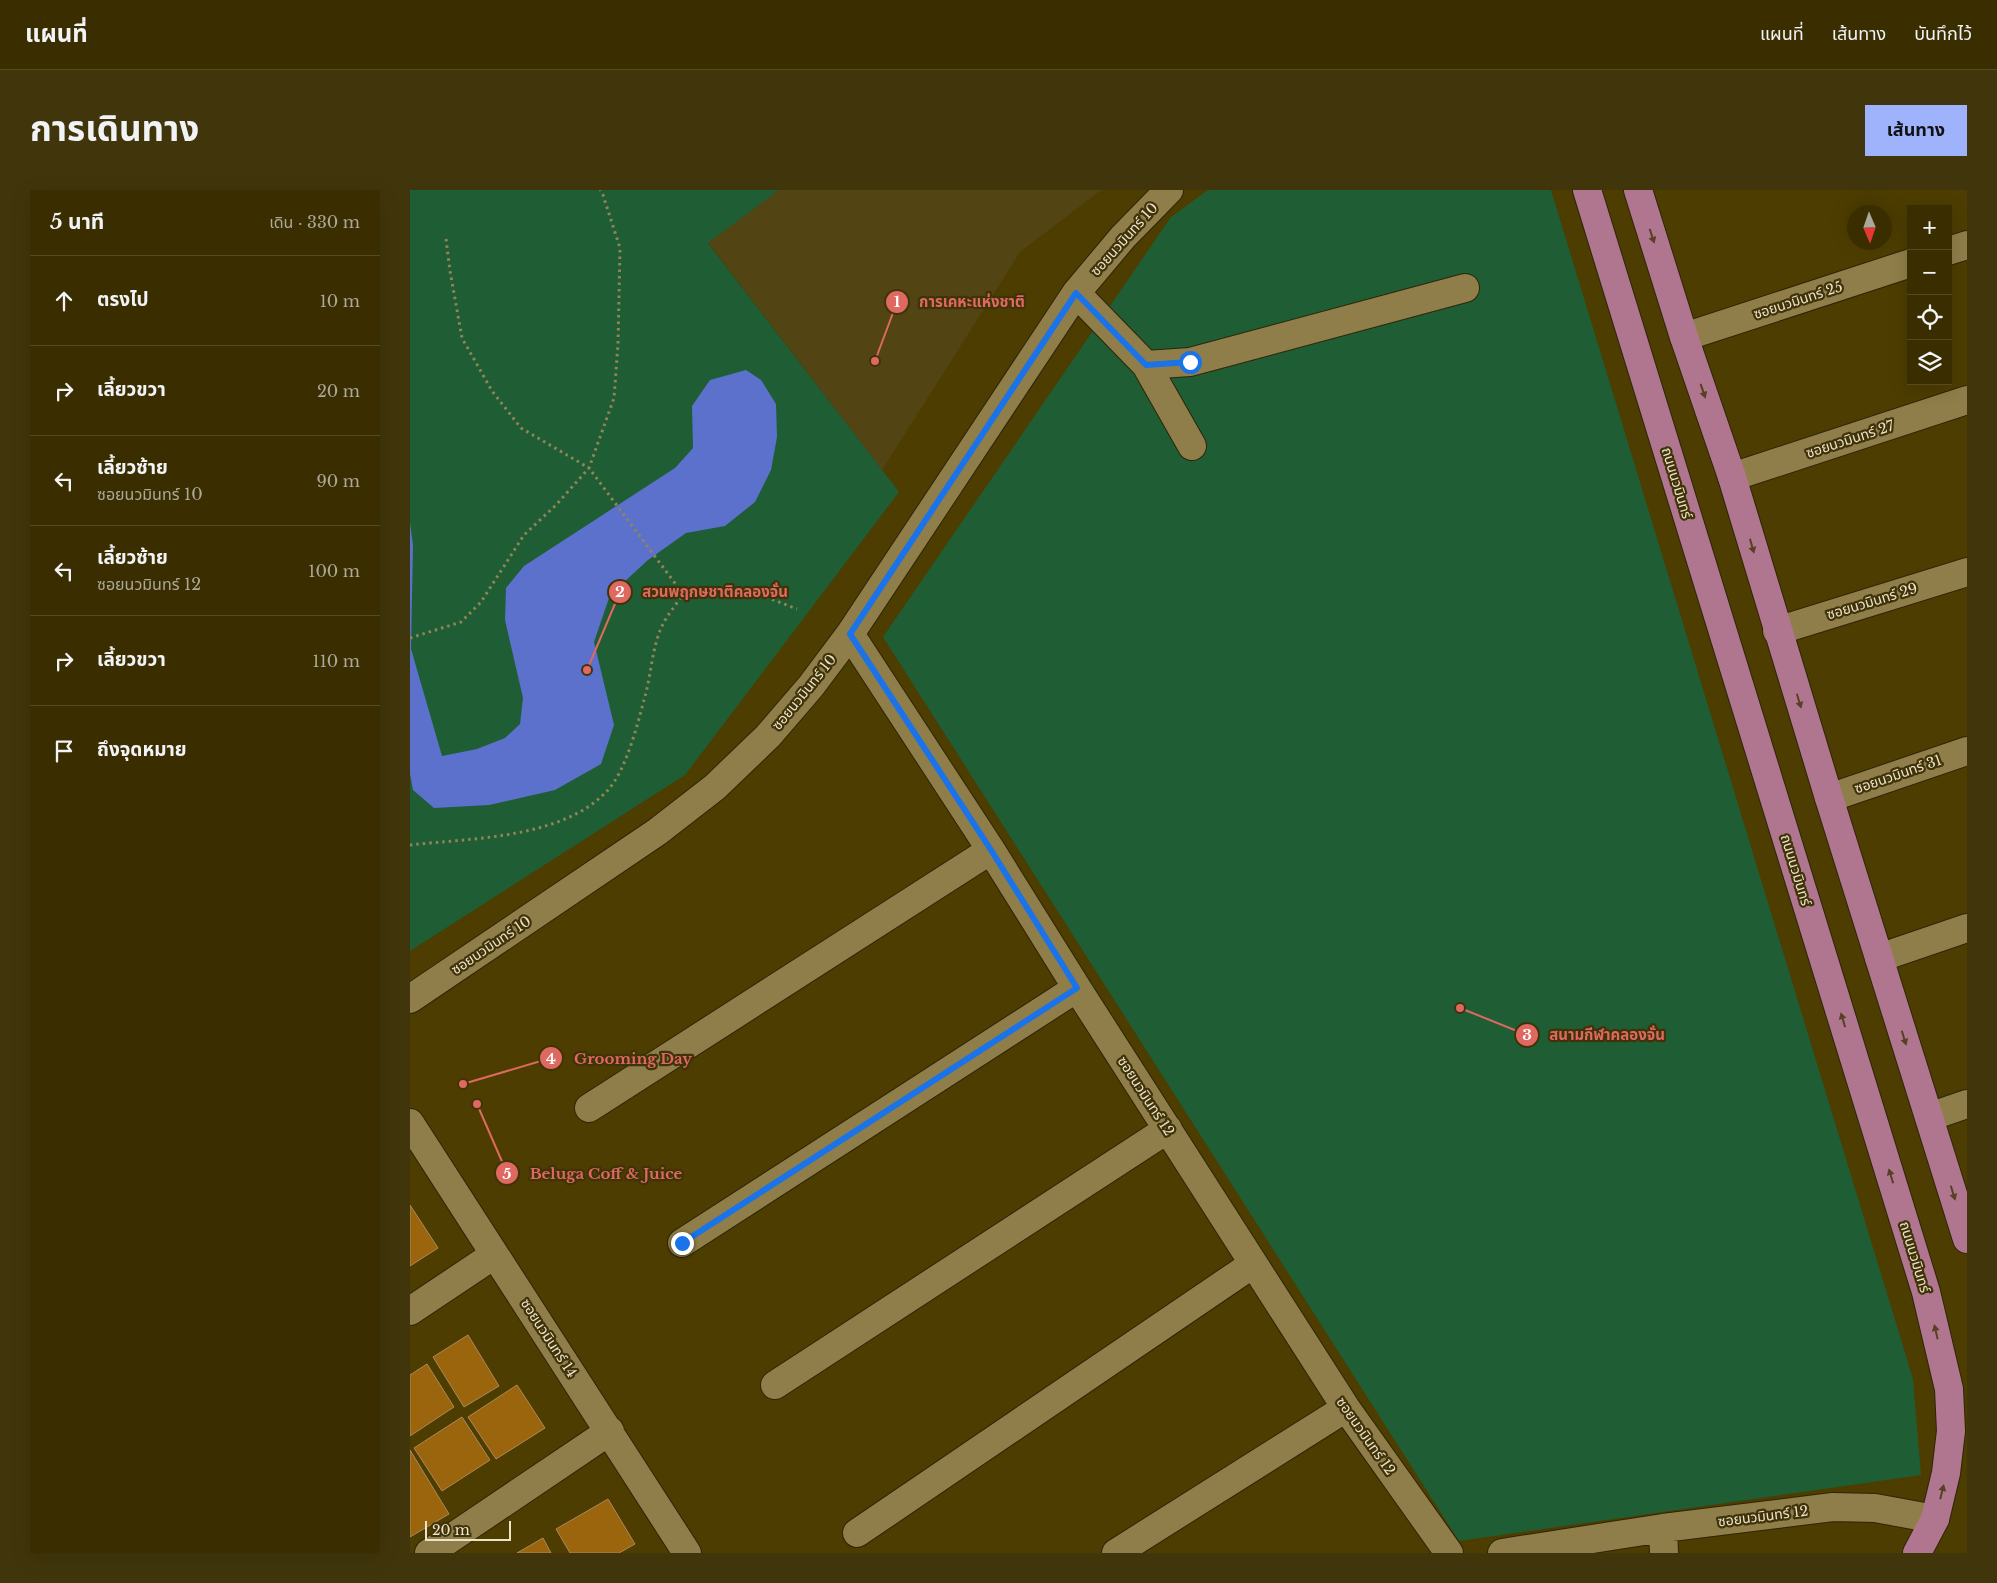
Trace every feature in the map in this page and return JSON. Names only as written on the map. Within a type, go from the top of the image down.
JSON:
[{"type":"main road","name":"ถนนนวมินทร์","points":[[1586,190],[1926,1292],[1949,1389],[1951,1431],[1946,1473],[1935,1519],[1917,1553]]},
{"type":"main road","points":[[1638,190],[1684,337],[1732,477],[1829,798],[1967,1239]]},
{"type":"street","name":"ซอยนวมินทร์ 10","points":[[410,999],[657,832],[715,787],[768,736],[811,686],[850,634],[1076,293],[1122,237],[1169,190]]},
{"type":"street","points":[[1951,250],[1967,245]]},
{"type":"street","name":"ซอยนวมินทร์ 25","points":[[1684,337],[1907,264]]},
{"type":"street","points":[[1146,365],[1190,362],[1465,288]]},
{"type":"street","points":[[1076,293],[1146,365],[1192,446]]},
{"type":"street","name":"ซอยนวมินทร์ 27","points":[[1732,477],[1967,400]]},
{"type":"street","name":"ซอยนวมินทร์ 29","points":[[1778,631],[1967,572]]},
{"type":"street","name":"ซอยนวมินทร์ 12","points":[[850,634],[991,850],[1077,988],[1346,1408],[1449,1553]]},
{"type":"street","name":"ซอยนวมินทร์ 31","points":[[1829,798],[1967,751]]},
{"type":"street","points":[[589,1108],[991,850]]},
{"type":"street","points":[[1879,958],[1967,928]]},
{"type":"street","points":[[682,1243],[1077,988]]},
{"type":"street","points":[[1929,1117],[1967,1104]]},
{"type":"street","name":"ซอยนวมินทร์ 14","points":[[410,1123],[687,1553]]},
{"type":"street","points":[[775,1385],[1168,1129]]},
{"type":"street","points":[[410,1311],[494,1255]]},
{"type":"street","points":[[857,1533],[1253,1264]]},
{"type":"street","points":[[1116,1553],[1346,1408]]},
{"type":"street","points":[[429,1553],[610,1431]]},
{"type":"street","name":"ซอยนวมินทร์ 12","points":[[1502,1553],[1664,1541],[1833,1508],[1874,1508],[1935,1519]]},
{"type":"path","points":[[410,638],[461,622],[481,602],[524,535],[556,505],[589,468],[614,398],[618,344],[620,248],[600,190]]},
{"type":"path","points":[[446,239],[462,338],[492,390],[521,428],[589,468],[683,594]]},
{"type":"path","points":[[410,845],[494,836],[551,825],[582,812],[608,790],[624,764],[637,726],[662,626],[683,594],[720,588],[761,595],[797,609]]},
{"type":"shaded area","points":[[779,190],[1101,190],[1020,252],[882,470],[708,242]]},
{"type":"green space","points":[[410,190],[779,190],[708,243],[899,492],[685,775],[410,951]]},
{"type":"green space","points":[[1208,190],[1551,190],[1913,1379],[1921,1475],[1459,1541],[883,637],[1171,217]]},
{"type":"water","points":[[746,370],[761,380],[776,404],[777,437],[771,470],[755,502],[725,526],[686,533],[648,560],[610,595],[594,642],[614,725],[601,764],[555,790],[489,805],[434,808],[413,790],[410,774],[410,523],[413,545],[411,649],[442,756],[477,749],[505,738],[520,724],[523,698],[505,620],[506,588],[524,566],[675,468],[693,448],[692,406],[710,380]]},
{"type":"building","points":[[410,1205],[438,1248],[410,1266]]},
{"type":"building","points":[[468,1335],[499,1386],[464,1407],[433,1357]]},
{"type":"building","points":[[427,1364],[454,1407],[410,1436],[410,1375]]},
{"type":"building","points":[[517,1385],[545,1428],[496,1459],[468,1417]]},
{"type":"building","points":[[462,1417],[490,1460],[442,1491],[414,1448]]},
{"type":"building","points":[[410,1450],[449,1514],[410,1537]]},
{"type":"building","points":[[608,1499],[635,1544],[619,1553],[570,1553],[556,1529]]},
{"type":"building","points":[[543,1538],[551,1553],[517,1553]]},
{"type":"place","name":"การเคหะแห่งชาติ","points":[[875,361]]},
{"type":"place","name":"สวนพฤกษชาติคลองจั่น","points":[[587,670]]},
{"type":"place","name":"สนามกีฬาคลองจั่น","points":[[1460,1008]]},
{"type":"place","name":"Grooming Day","points":[[463,1084]]},
{"type":"place","name":"Beluga Coff & Juice","points":[[477,1104]]},
{"type":"route","points":[[682,1243],[1077,988],[991,850],[850,634],[1076,293],[1146,365],[1190,362]]}]
